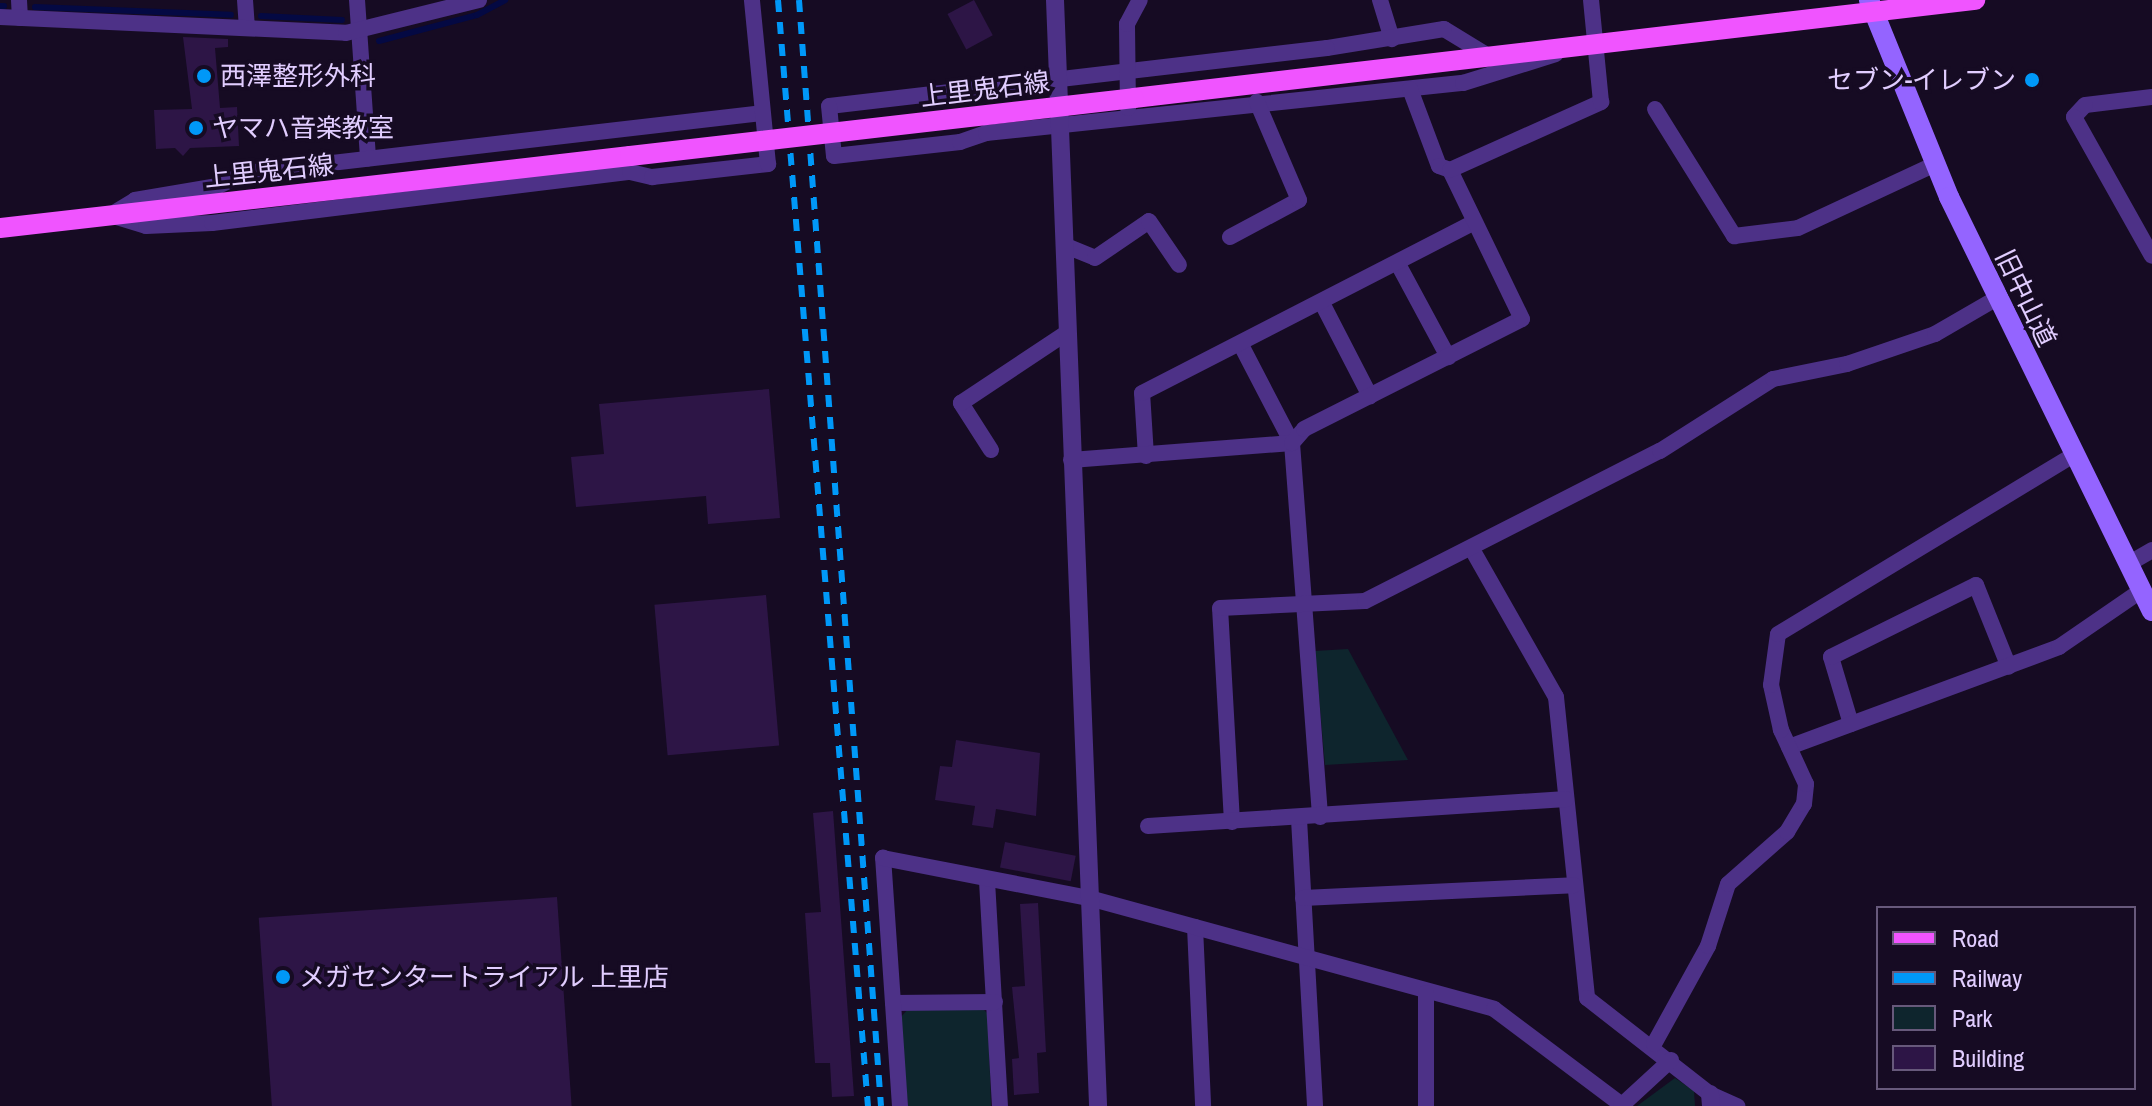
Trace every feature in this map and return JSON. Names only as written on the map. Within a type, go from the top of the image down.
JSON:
[{"type":"main road","name":"上里鬼石線","points":[[0,228],[630,156],[1131,108],[1871,7],[1975,0]]},
{"type":"main road","name":"旧中山道","points":[[1871,7],[1935,164],[1997,298],[2152,611]]},
{"type":"street","points":[[19,0],[20,18]]},
{"type":"street","points":[[245,0],[247,28]]},
{"type":"street","points":[[357,0],[368,159]]},
{"type":"street","points":[[0,17],[359,32],[479,0]]},
{"type":"street","points":[[110,215],[146,226],[212,223],[630,172],[658,177],[768,164],[752,0]]},
{"type":"street","points":[[1055,0],[1098,1106]]},
{"type":"street","points":[[1131,108],[1124,71],[1127,24],[1140,0]]},
{"type":"street","points":[[1380,0],[1392,39]]},
{"type":"street","points":[[1410,89],[1439,166],[1450,170],[1601,102],[1591,0]]},
{"type":"street","points":[[1490,57],[1452,29],[1392,39],[829,106],[834,156],[1060,126],[1131,108],[1257,102],[1410,89],[1491,77],[1572,49]]},
{"type":"street","points":[[2152,97],[2080,107],[2074,117],[2152,256]]},
{"type":"street","points":[[1230,237],[1299,200],[1257,102]]},
{"type":"street","points":[[1655,109],[1734,236],[1798,228],[1935,164]]},
{"type":"street","points":[[110,215],[135,200],[218,186],[246,173],[762,113]]},
{"type":"street","points":[[1071,460],[1292,443],[1304,429],[1522,319],[1450,170]]},
{"type":"street","points":[[1066,246],[1095,258],[1149,221],[1179,265]]},
{"type":"street","points":[[1146,456],[1142,393],[1241,345],[1473,223]]},
{"type":"street","points":[[1398,264],[1448,357]]},
{"type":"street","points":[[1232,822],[1220,608],[1365,601],[1473,551],[1660,451],[1773,379],[1847,364],[1935,334],[1997,298]]},
{"type":"street","points":[[1322,303],[1370,396]]},
{"type":"street","points":[[991,450],[961,403],[1068,332]]},
{"type":"street","points":[[1241,345],[1292,443],[1320,817]]},
{"type":"street","points":[[1654,1044],[1708,946],[1728,884],[1787,832],[1804,804],[1806,784],[1789,747],[1771,685],[1778,634],[2074,455]]},
{"type":"street","points":[[2128,564],[2152,550]]},
{"type":"street","points":[[1473,551],[1556,697],[1587,998],[1654,1044],[1711,1100],[1737,1106]]},
{"type":"street","points":[[1851,724],[1831,657],[1976,585],[2009,667]]},
{"type":"street","points":[[1789,747],[2059,647],[2142,590]]},
{"type":"street","points":[[1148,826],[1299,819],[1566,799]]},
{"type":"street","points":[[1299,819],[1315,1106]]},
{"type":"street","points":[[900,1106],[883,858],[987,881],[1089,898],[1426,993],[1494,1009],[1622,1105],[1671,1060]]},
{"type":"street","points":[[987,881],[1000,1106]]},
{"type":"street","points":[[1303,898],[1574,885]]},
{"type":"street","points":[[1195,927],[1203,1106]]},
{"type":"street","points":[[1426,993],[1426,1106]]},
{"type":"street","points":[[893,1003],[995,1002]]},
{"type":"green space","points":[[1348,649],[1408,760],[1325,765],[1315,651]]},
{"type":"green space","points":[[981,1007],[988,1014],[991,1106],[908,1106],[900,1018],[909,1008]]},
{"type":"green space","points":[[1675,1078],[1694,1091],[1695,1106],[1637,1106]]},
{"type":"building","points":[[974,0],[993,35],[966,49],[948,14]]},
{"type":"building","points":[[183,37],[228,39],[228,47],[215,48],[220,108],[237,107],[239,146],[190,148],[183,156],[175,148],[156,149],[154,110],[192,109]]},
{"type":"building","points":[[769,389],[780,518],[708,524],[706,496],[576,507],[571,457],[604,454],[599,404]]},
{"type":"building","points":[[766,595],[779,745],[668,755],[654,605]]},
{"type":"building","points":[[956,740],[1040,753],[1036,816],[996,809],[993,828],[972,825],[975,806],[935,800],[940,766],[952,767]]},
{"type":"building","points":[[833,811],[854,1096],[832,1097],[830,1063],[815,1063],[805,913],[821,912],[813,813]]},
{"type":"building","points":[[1005,842],[1076,856],[1071,881],[1000,868]]},
{"type":"building","points":[[557,897],[572,1106],[272,1106],[259,918]]},
{"type":"building","points":[[1038,903],[1046,1052],[1037,1053],[1039,1093],[1014,1095],[1012,1059],[1019,1058],[1012,987],[1025,986],[1020,904]]},
{"type":"waterway","points":[[379,41],[477,15],[505,0]]},
{"type":"waterway","points":[[35,7],[231,15]]},
{"type":"waterway","points":[[261,16],[342,20]]},
{"type":"railway","points":[[778,0],[868,1106]]},
{"type":"railway","points":[[799,0],[881,1106]]},
{"type":"place","name":"西澤整形外科","points":[[204,76]]},
{"type":"place","name":"セブン-イレブン","points":[[2032,80]]},
{"type":"place","name":"ヤマハ音楽教室","points":[[196,128]]},
{"type":"place","name":"メガセンタートライアル 上里店","points":[[283,977]]}]
